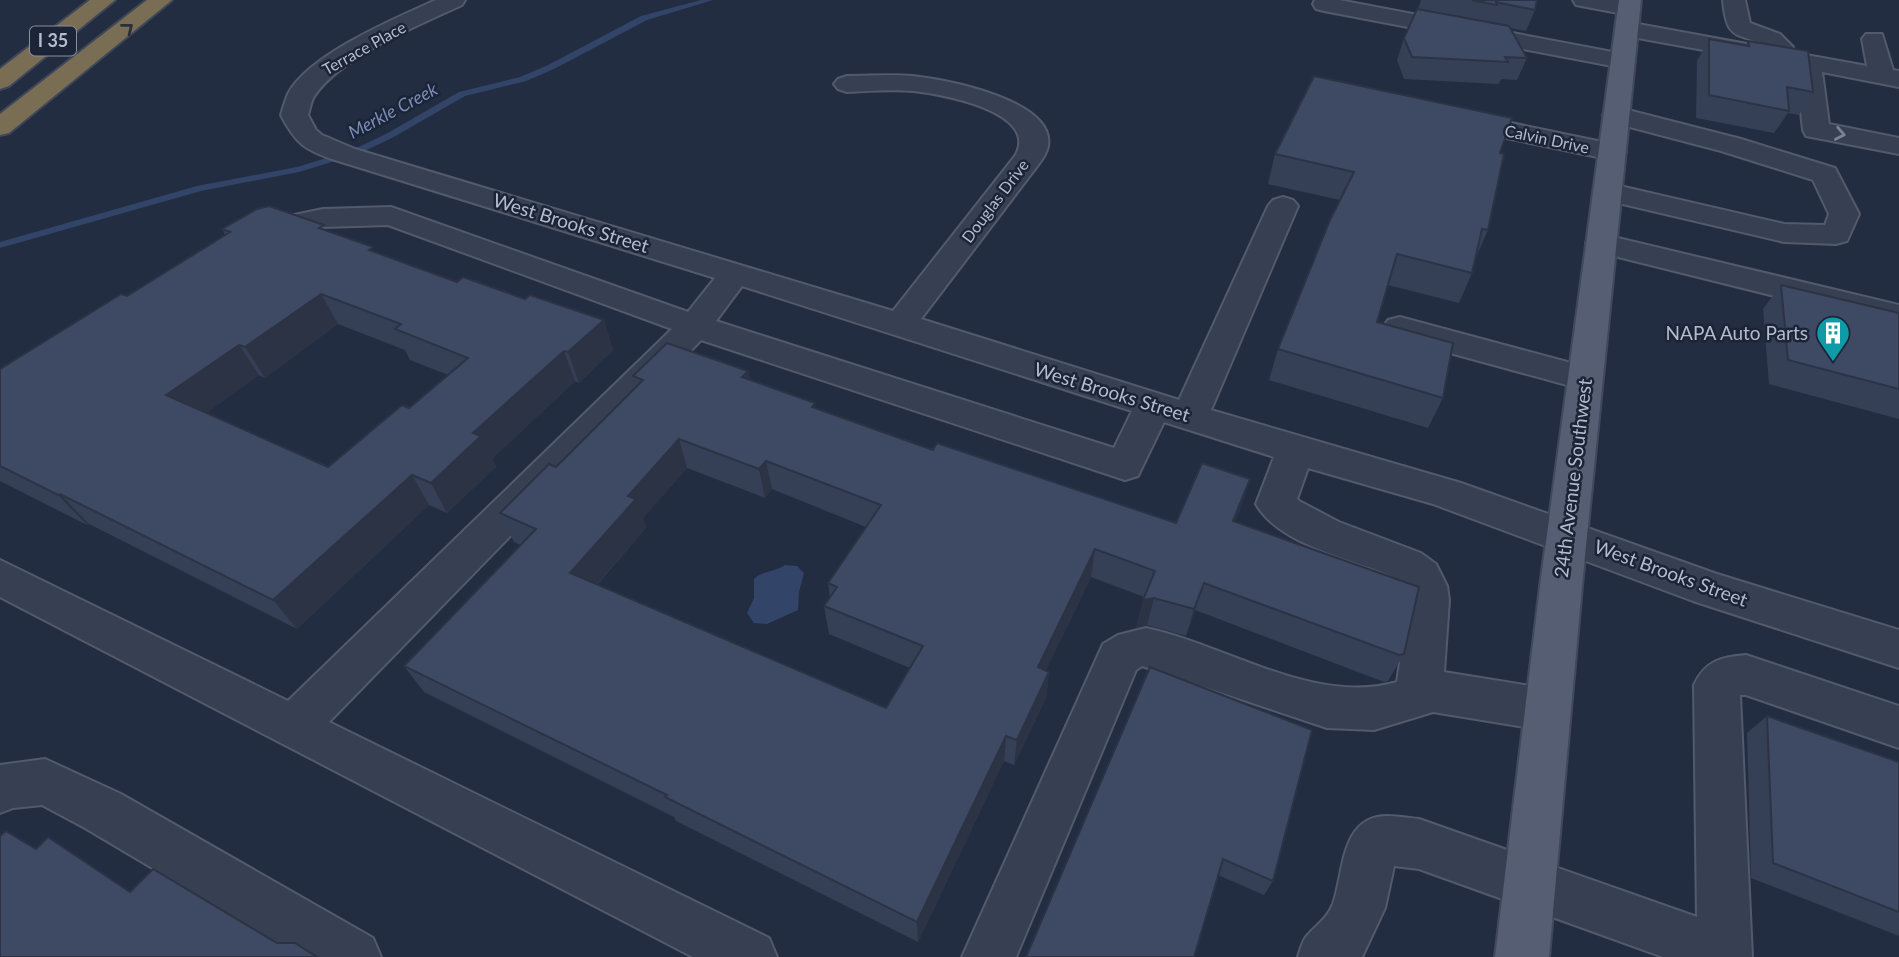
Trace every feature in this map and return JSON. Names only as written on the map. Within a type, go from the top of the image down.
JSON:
[{"type":"highway","points":[[0,51],[103,0]]},
{"type":"highway","name":"I 35","points":[[0,81],[103,0]]},
{"type":"highway","name":"I 35","points":[[0,127],[161,0]]},
{"type":"highway","points":[[0,139],[94,54]]},
{"type":"main road","name":"24th Avenue Southwest","points":[[1521,957],[1567,535],[1629,12]]},
{"type":"street","name":"Terrace Place","points":[[321,145],[303,134],[296,121],[297,102],[312,79],[354,50],[454,0]]},
{"type":"street","points":[[1584,0],[1781,57],[1891,77]]},
{"type":"street","points":[[1734,0],[1737,23],[1743,29],[1779,43],[1781,57]]},
{"type":"street","points":[[1324,4],[1623,61]]},
{"type":"street","points":[[1874,39],[1891,77]]},
{"type":"street","points":[[1808,62],[1816,130],[1899,146]]},
{"type":"street","name":"Douglas Drive","points":[[847,84],[917,83],[977,98],[1011,110],[1026,121],[1032,131],[1035,145],[1028,159],[900,324]]},
{"type":"street","points":[[1607,192],[1784,233],[1836,235],[1844,214],[1825,174],[1731,145],[1616,115]]},
{"type":"street","name":"Calvin Drive","points":[[1440,116],[1612,152]]},
{"type":"street","name":"West Brooks Street","points":[[321,145],[900,324],[1295,450],[1400,479],[1567,535],[1681,579],[1899,649]]},
{"type":"street","points":[[391,216],[444,184]]},
{"type":"street","points":[[1190,417],[1283,206]]},
{"type":"street","points":[[240,242],[264,229],[323,218],[391,216],[695,326],[1125,466],[1153,405]]},
{"type":"street","points":[[1601,243],[1899,316]]},
{"type":"street","points":[[293,727],[695,326],[734,273]]},
{"type":"street","points":[[1400,328],[1585,379]]},
{"type":"street","points":[[1295,450],[1276,504],[1286,513],[1330,536],[1410,566],[1422,577],[1426,589],[1427,652],[1417,698]]},
{"type":"street","points":[[0,578],[750,957]]},
{"type":"street","points":[[989,957],[1119,657],[1129,650],[1142,646],[1150,648],[1327,707],[1374,709],[1445,692],[1531,707],[1548,707]]},
{"type":"street","points":[[1325,957],[1334,950],[1355,922],[1371,850],[1384,840],[1419,844],[1530,882],[1663,930],[1725,957],[1717,685],[1727,676],[1746,675],[1899,727]]},
{"type":"street","points":[[0,790],[5,786],[45,782],[103,811],[354,957]]},
{"type":"water","points":[[785,565],[797,566],[804,573],[798,610],[767,624],[754,623],[747,613],[754,598],[754,579]]},
{"type":"building","points":[[1472,0],[1537,0],[1535,10]]},
{"type":"building","points":[[1417,9],[1509,26],[1527,58],[1505,57],[1508,62],[1412,57],[1404,38]]},
{"type":"building","points":[[1709,39],[1749,46],[1748,41],[1808,51],[1813,92],[1787,87],[1789,111],[1709,95]]},
{"type":"building","points":[[1314,76],[1512,118],[1500,153],[1504,154],[1488,230],[1482,229],[1472,273],[1397,254],[1377,322],[1453,343],[1443,398],[1278,349],[1330,220],[1354,172],[1275,154]]},
{"type":"building","points":[[269,206],[324,225],[319,228],[373,247],[369,250],[457,282],[463,277],[525,299],[530,295],[604,320],[568,352],[564,351],[473,433],[481,436],[431,483],[412,475],[273,600],[0,466],[0,369],[121,294],[127,296],[230,232],[222,229],[257,209]],"holes":[[[321,294],[401,324],[395,329],[468,358],[409,408],[402,405],[328,467],[166,395],[239,345],[245,347]]]},
{"type":"building","points":[[1781,285],[1899,313],[1899,389],[1788,360]]},
{"type":"building","points":[[667,343],[748,371],[742,377],[815,403],[812,407],[933,450],[937,443],[1176,523],[1202,463],[1250,479],[1233,521],[1419,587],[1404,654],[1399,655],[1204,583],[1194,609],[1154,598],[1143,600],[1155,571],[1095,549],[1038,667],[1049,672],[1017,740],[1006,736],[917,922],[404,666],[536,529],[500,513],[549,464],[556,467],[643,380],[633,376]],"holes":[[[679,439],[759,469],[766,461],[881,505],[828,583],[837,587],[824,606],[923,646],[886,708],[570,573],[636,499],[628,496]]]},
{"type":"building","points":[[1150,667],[1312,730],[1273,881],[1223,859],[1194,957],[1026,957]]},
{"type":"building","points":[[1767,716],[1899,762],[1899,912],[1773,863]]},
{"type":"building","points":[[6,831],[36,849],[48,837],[130,892],[153,869],[277,943],[295,943],[317,957],[0,957],[0,836]]},
{"type":"waterway","name":"Merkle Creek","points":[[0,245],[200,188],[299,169],[355,152],[389,136],[462,94],[523,79],[644,18],[709,0]]},
{"type":"place","name":"NAPA Auto Parts","points":[[1833,363]]}]
